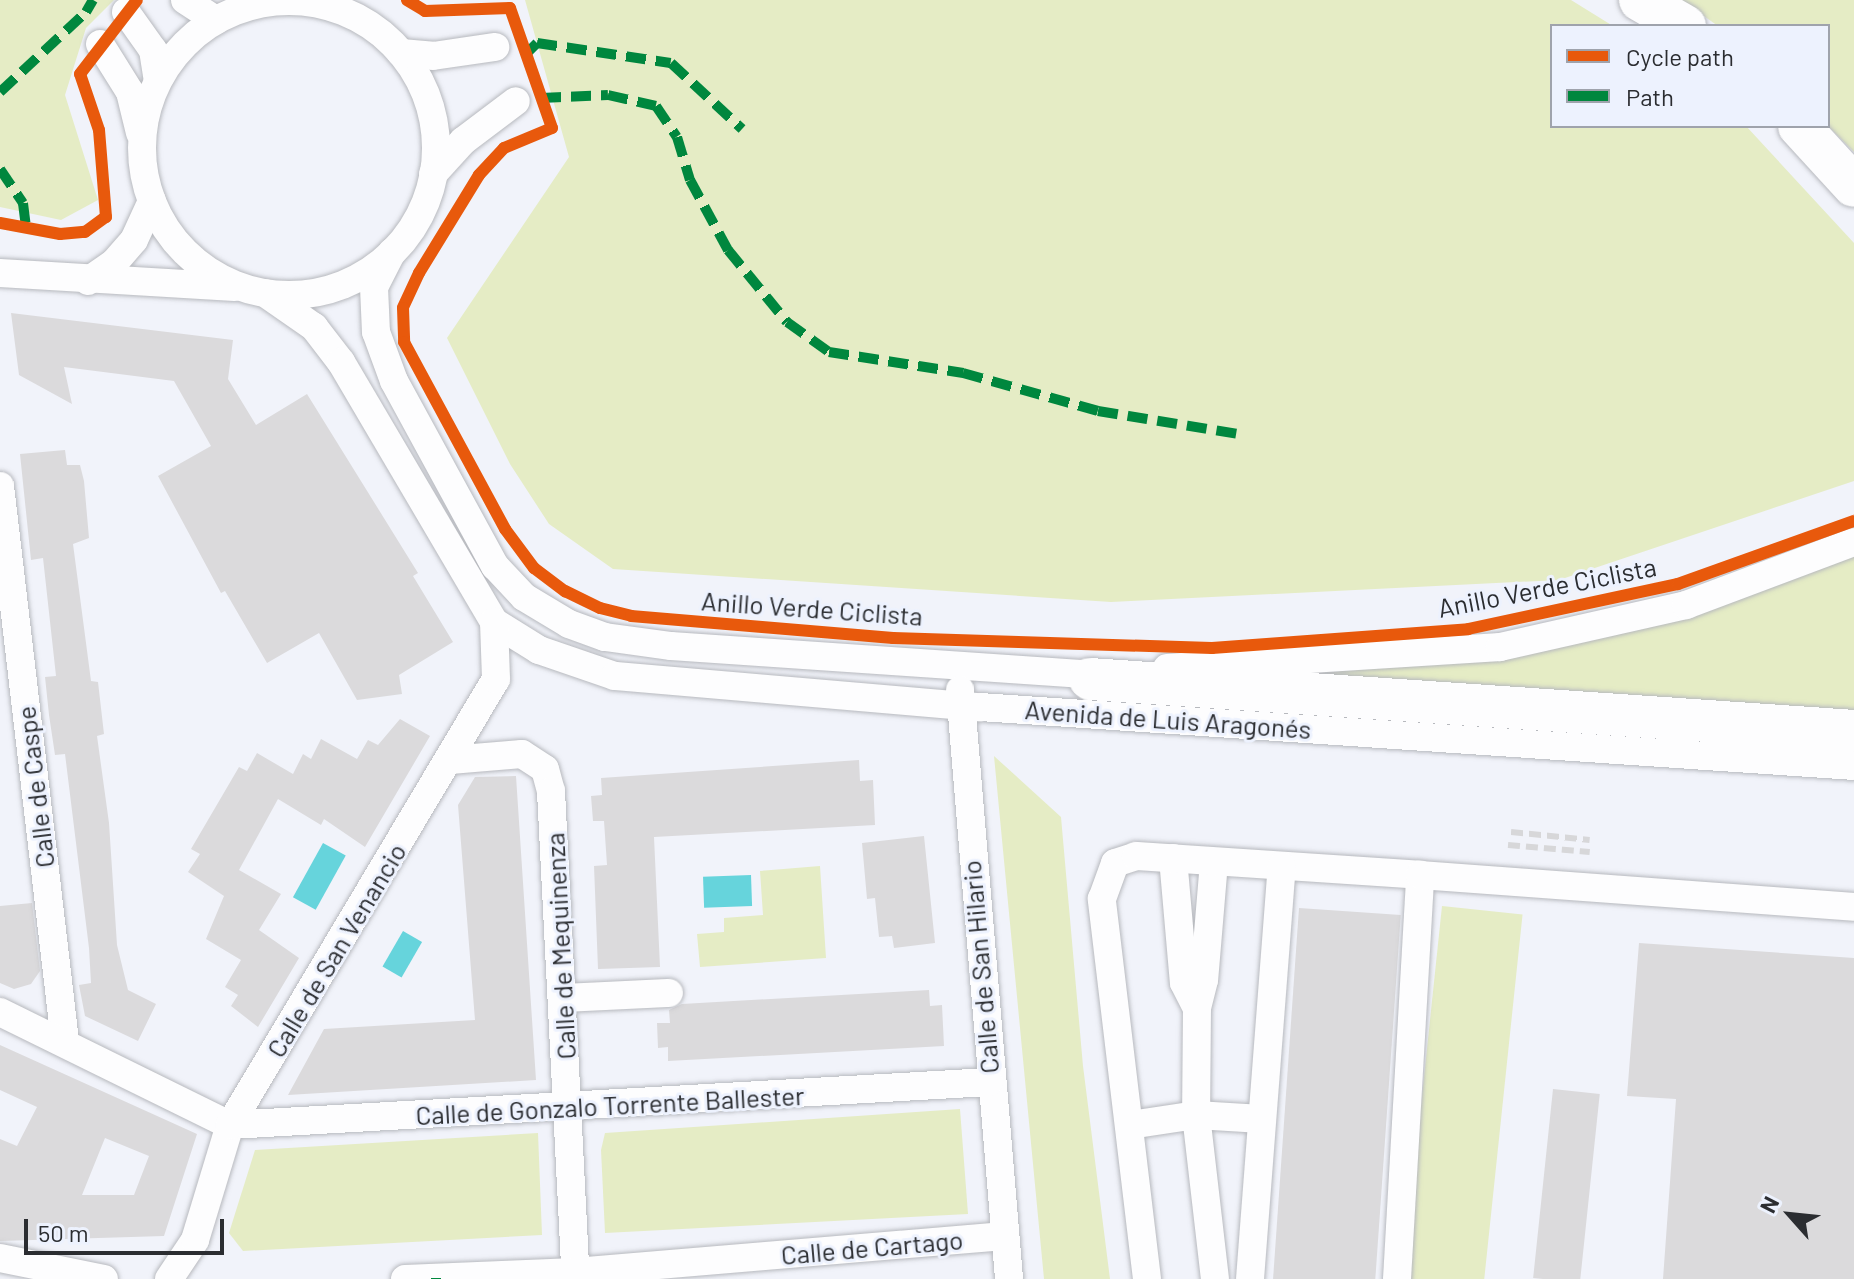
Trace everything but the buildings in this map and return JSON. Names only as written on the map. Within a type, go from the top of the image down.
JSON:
[{"type":"highway","points":[[1640,0],[1682,24]]},
{"type":"highway","points":[[1801,128],[1854,186]]},
{"type":"highway","points":[[1090,679],[1854,731]]},
{"type":"street","points":[[185,0],[216,20]]},
{"type":"street","points":[[0,273],[254,290],[333,287],[392,252],[419,216],[433,174],[431,109],[401,53],[376,28],[344,11],[310,2],[274,0],[216,20],[173,57],[158,81],[142,141]]},
{"type":"street","points":[[126,12],[153,50],[158,81]]},
{"type":"street","points":[[100,44],[130,92],[152,201],[188,254],[314,327],[341,362],[494,622]]},
{"type":"street","points":[[401,53],[433,56],[495,47]]},
{"type":"street","points":[[433,174],[463,141],[516,101]]},
{"type":"street","points":[[88,281],[114,263],[134,240],[152,201]]},
{"type":"street","name":"Avenida de Luis Aragonés","points":[[392,252],[374,287],[376,332],[394,381],[495,566],[524,597],[569,624],[605,637],[1090,679],[1150,669],[1500,647],[1686,605],[1854,542]]},
{"type":"street","name":"Calle de Caspe","points":[[0,486],[65,1041]]},
{"type":"street","name":"Avenida de Luis Aragonés","points":[[494,622],[539,650],[615,676],[960,696],[1854,766]]},
{"type":"street","name":"Calle de San Venancio","points":[[169,1279],[195,1240],[230,1125],[496,679],[494,622]]},
{"type":"street","points":[[935,665],[960,696],[987,670]]},
{"type":"street","name":"Calle de San Hilario","points":[[960,696],[989,1082],[1009,1279]]},
{"type":"street","name":"Calle de Mequinenza","points":[[450,760],[522,754],[545,769],[551,791],[576,1275]]},
{"type":"street","points":[[1147,1279],[1102,899],[1115,863],[1136,856],[1173,858],[1854,907]]},
{"type":"street","points":[[1173,858],[1184,983],[1197,1008]]},
{"type":"street","points":[[1214,862],[1204,980],[1197,1008],[1196,1115],[1215,1279]]},
{"type":"street","points":[[1250,1279],[1282,866]]},
{"type":"street","points":[[1397,1279],[1420,875]]},
{"type":"street","points":[[562,998],[669,993]]},
{"type":"street","points":[[0,1012],[65,1041],[230,1125]]},
{"type":"street","name":"Calle de Gonzalo Torrente Ballester","points":[[230,1125],[568,1110],[989,1082]]},
{"type":"street","points":[[1130,1125],[1196,1115],[1262,1119]]},
{"type":"street","name":"Calle de Cartago","points":[[405,1279],[576,1275],[1004,1236]]},
{"type":"street","points":[[0,1258],[104,1279]]},
{"type":"green space","points":[[0,0],[114,0],[86,28],[65,95],[98,200],[61,220],[0,207]]},
{"type":"green space","points":[[525,0],[1571,0],[1610,24],[1550,24],[1550,128],[1748,128],[1854,243],[1854,481],[1559,580],[1111,602],[613,569],[549,524],[510,464],[447,338],[569,157]]},
{"type":"green space","points":[[1681,0],[1854,0],[1854,152],[1830,128],[1830,24],[1715,24]]},
{"type":"green space","points":[[1854,548],[1854,712],[1310,674],[1411,664]]},
{"type":"green space","points":[[994,756],[1061,817],[1083,1066],[1110,1279],[1044,1279]]},
{"type":"green space","points":[[820,866],[826,958],[700,967],[697,934],[724,932],[724,918],[763,915],[760,871]]},
{"type":"green space","points":[[1442,906],[1523,914],[1484,1279],[1403,1278]]},
{"type":"green space","points":[[960,1109],[968,1214],[605,1233],[601,1150],[605,1133]]},
{"type":"green space","points":[[538,1133],[542,1235],[243,1251],[229,1233],[255,1150]]},
{"type":"water","points":[[323,843],[346,856],[316,910],[293,897]]},
{"type":"water","points":[[751,875],[752,906],[704,908],[703,877]]},
{"type":"water","points":[[403,931],[422,942],[402,978],[382,967]]},
{"type":"railway","points":[[1511,832],[1590,840]]},
{"type":"railway","points":[[1508,845],[1590,852]]},
{"type":"marked path","points":[[0,92],[86,12],[93,0]]},
{"type":"marked path","points":[[525,55],[537,43],[671,63],[742,129]]},
{"type":"marked path","points":[[541,98],[608,95],[656,106],[677,137],[690,180],[728,250],[787,322],[829,352],[963,373],[1098,411],[1239,434]]},
{"type":"marked path","points":[[0,169],[23,203],[26,228]]},
{"type":"cycle path","points":[[0,223],[60,234],[85,232],[106,217],[99,130],[80,74],[137,0]]},
{"type":"cycle path","name":"Anillo Verde Ciclista","points":[[407,0],[425,11],[510,8],[552,128],[504,148],[479,175],[419,273],[403,308],[404,342],[505,529],[534,568],[565,591],[600,608],[631,616],[893,638],[1212,648],[1468,629],[1678,584],[1854,521]]}]
